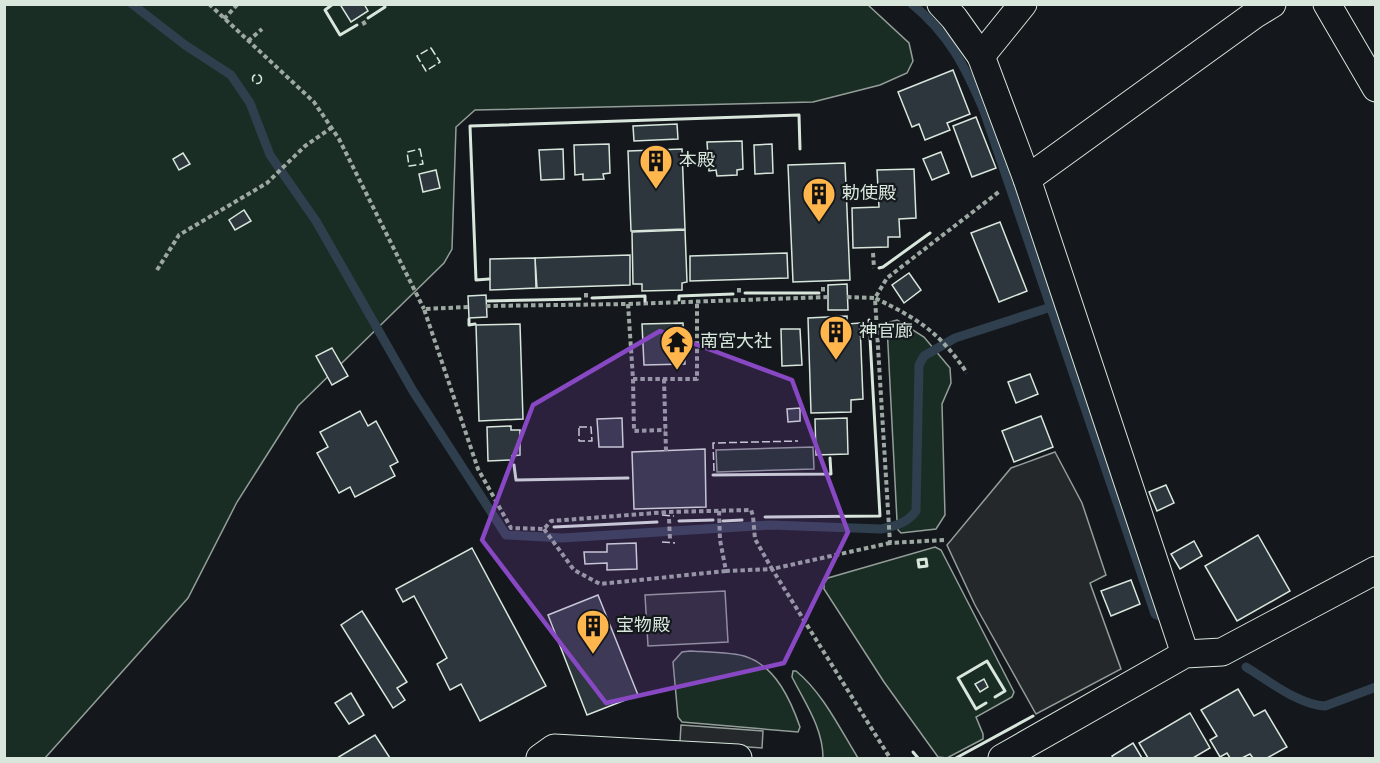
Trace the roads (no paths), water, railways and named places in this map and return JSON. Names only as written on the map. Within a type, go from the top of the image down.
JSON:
[{"type":"street","points":[[941,4],[981,56],[1027,179],[1185,654]]},
{"type":"street","points":[[981,56],[1023,4]]},
{"type":"street","points":[[1327,4],[1376,88]]},
{"type":"street","points":[[1027,179],[1258,8]]},
{"type":"street","points":[[1002,759],[1185,654],[1222,652],[1376,570]]},
{"type":"street","points":[[540,759],[554,748],[738,759]]},
{"type":"waterway","points":[[132,4],[185,45],[231,75],[250,103],[270,155],[316,221],[413,391],[506,535],[562,538],[770,525],[881,529],[892,527],[909,518],[916,511],[919,365],[924,356],[955,338],[1051,307]]},
{"type":"waterway","points":[[912,4],[936,27],[955,53],[984,111],[1155,614],[1162,617]]},
{"type":"waterway","points":[[1246,667],[1284,691],[1315,705],[1325,706],[1376,687]]},
{"type":"place","name":"本殿","points":[[656,190]]},
{"type":"place","name":"勅使殿","points":[[819,223]]},
{"type":"place","name":"神官廊","points":[[836,361]]},
{"type":"place","name":"南宮大社","points":[[677,371]]},
{"type":"place","name":"宝物殿","points":[[593,655]]}]
